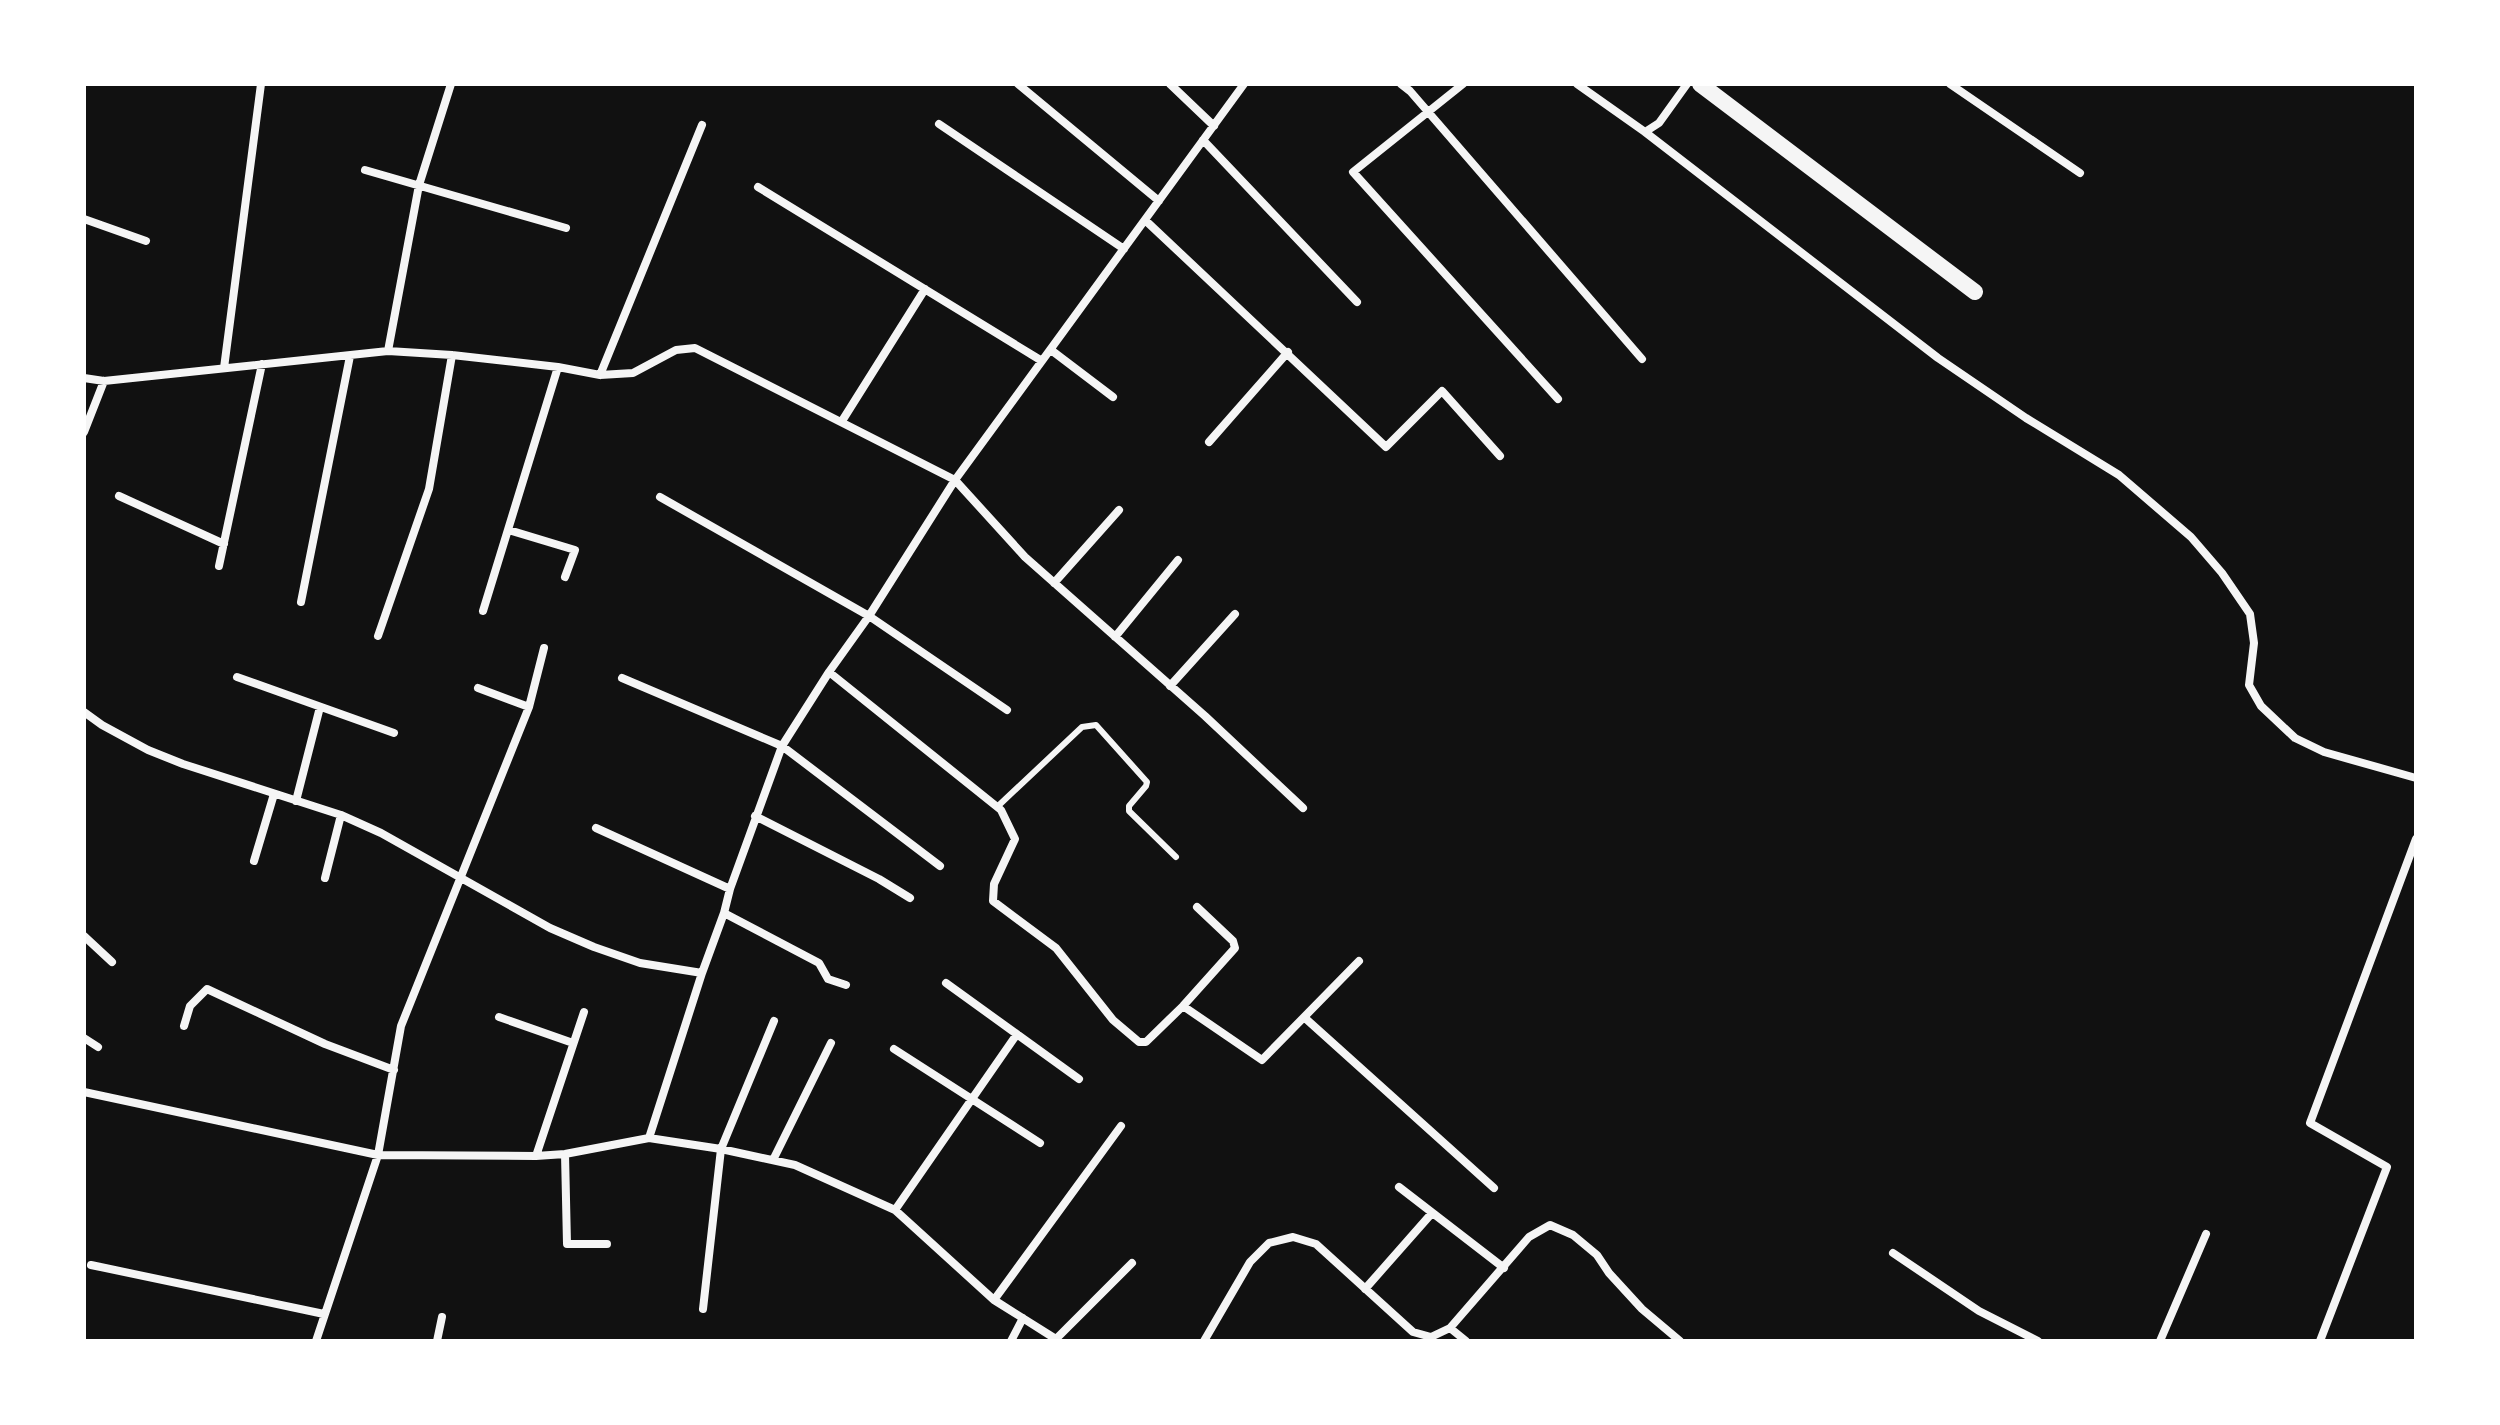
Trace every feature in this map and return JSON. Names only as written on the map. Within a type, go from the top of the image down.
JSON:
[{"type":"main road","points":[[1700,84],[1975,292]]},
{"type":"street","points":[[224,368],[261,84]]},
{"type":"street","points":[[388,351],[419,185],[451,84]]},
{"type":"street","points":[[1018,84],[1159,201]]},
{"type":"street","points":[[1170,84],[1214,126]]},
{"type":"street","points":[[649,1138],[730,889],[782,746],[955,480],[1244,84]]},
{"type":"street","points":[[1401,84],[1642,359]]},
{"type":"street","points":[[1463,84],[1353,172],[1558,399]]},
{"type":"street","points":[[1577,84],[1645,132],[1938,358],[2026,418],[2119,475],[2191,537],[2230,582],[2250,614],[2254,643],[2249,685],[2261,706],[2295,738],[2324,752],[2416,778]]},
{"type":"street","points":[[1645,132],[1659,123],[1687,84]]},
{"type":"street","points":[[1950,84],[2080,173]]},
{"type":"street","points":[[939,124],[1124,249]]},
{"type":"street","points":[[600,375],[702,125]]},
{"type":"street","points":[[1203,140],[1357,302]]},
{"type":"street","points":[[365,170],[566,228]]},
{"type":"street","points":[[758,187],[1042,361]]},
{"type":"street","points":[[1145,220],[1386,447],[1442,391],[1500,456]]},
{"type":"street","points":[[85,221],[146,241]]},
{"type":"street","points":[[842,421],[925,289]]},
{"type":"street","points":[[84,378],[104,381],[388,351],[452,355],[600,375],[633,373],[676,350],[695,348],[955,480],[1025,557],[1303,808]]},
{"type":"street","points":[[1051,350],[1113,397]]},
{"type":"street","points":[[1209,442],[1288,352]]},
{"type":"street","points":[[378,636],[429,489],[452,355]]},
{"type":"street","points":[[301,602],[350,356]]},
{"type":"street","points":[[219,566],[262,364]]},
{"type":"street","points":[[483,611],[558,367]]},
{"type":"street","points":[[84,432],[104,381]]},
{"type":"street","points":[[119,496],[224,544]]},
{"type":"street","points":[[660,497],[869,616],[1007,710]]},
{"type":"street","points":[[1054,583],[1119,510]]},
{"type":"street","points":[[509,530],[575,550],[565,577]]},
{"type":"street","points":[[1115,637],[1178,560]]},
{"type":"street","points":[[1170,686],[1235,614]]},
{"type":"street","points":[[320,1340],[324,1314],[378,1155],[401,1026],[529,707],[544,648]]},
{"type":"street","points":[[829,672],[997,807],[1015,839],[994,884],[993,901],[1056,948],[1113,1020],[1139,1042],[1146,1042],[1183,1006],[1235,948],[1233,941],[1197,907]]},
{"type":"street","points":[[237,677],[394,733]]},
{"type":"street","points":[[622,678],[782,746],[940,866]]},
{"type":"street","points":[[478,688],[529,707]]},
{"type":"street","points":[[296,801],[320,707]]},
{"type":"street","points":[[84,712],[148,750],[341,815],[381,833],[550,928],[594,947],[640,963],[702,973]]},
{"type":"street","points":[[254,861],[274,794]]},
{"type":"street","points":[[325,878],[341,815]]},
{"type":"street","points":[[755,816],[910,898]]},
{"type":"street","points":[[596,828],[730,889]]},
{"type":"street","points":[[2320,1341],[2387,1167],[2310,1123],[2416,839]]},
{"type":"street","points":[[724,913],[819,963],[828,979],[846,985]]},
{"type":"street","points":[[84,936],[112,962]]},
{"type":"street","points":[[1183,1006],[1262,1060],[1359,961]]},
{"type":"street","points":[[946,983],[1079,1079]]},
{"type":"street","points":[[184,1026],[190,1006],[207,989],[325,1044],[394,1070]]},
{"type":"street","points":[[536,1156],[584,1012]]},
{"type":"street","points":[[499,1017],[573,1043]]},
{"type":"street","points":[[1305,1018],[1494,1188]]},
{"type":"street","points":[[703,1309],[721,1149],[774,1021]]},
{"type":"street","points":[[895,1210],[1017,1034]]},
{"type":"street","points":[[84,1038],[98,1047]]},
{"type":"street","points":[[773,1160],[831,1043]]},
{"type":"street","points":[[894,1049],[1040,1143]]},
{"type":"street","points":[[84,1092],[378,1155],[536,1156],[565,1154],[649,1138],[795,1165],[895,1210],[994,1300],[1058,1340],[1132,1263]]},
{"type":"street","points":[[994,1300],[1121,1126]]},
{"type":"street","points":[[565,1154],[567,1244],[607,1244]]},
{"type":"street","points":[[1399,1187],[1504,1268]]},
{"type":"street","points":[[1365,1289],[1432,1213]]},
{"type":"street","points":[[1204,1341],[1250,1262],[1269,1243],[1293,1237],[1316,1244],[1413,1332],[1431,1337],[1450,1328],[1529,1237],[1550,1225],[1573,1235],[1597,1255],[1642,1309],[1680,1341]]},
{"type":"street","points":[[2160,1341],[2206,1234]]},
{"type":"street","points":[[1893,1253],[1979,1311],[2038,1341]]},
{"type":"street","points":[[91,1265],[324,1314]]},
{"type":"street","points":[[437,1341],[442,1317]]},
{"type":"street","points":[[1011,1341],[1023,1318]]},
{"type":"street","points":[[1450,1328],[1466,1341]]},
{"type":"lane","points":[[997,807],[1082,727],[1096,725],[1147,782],[1129,806],[1129,811],[1176,857]]}]
